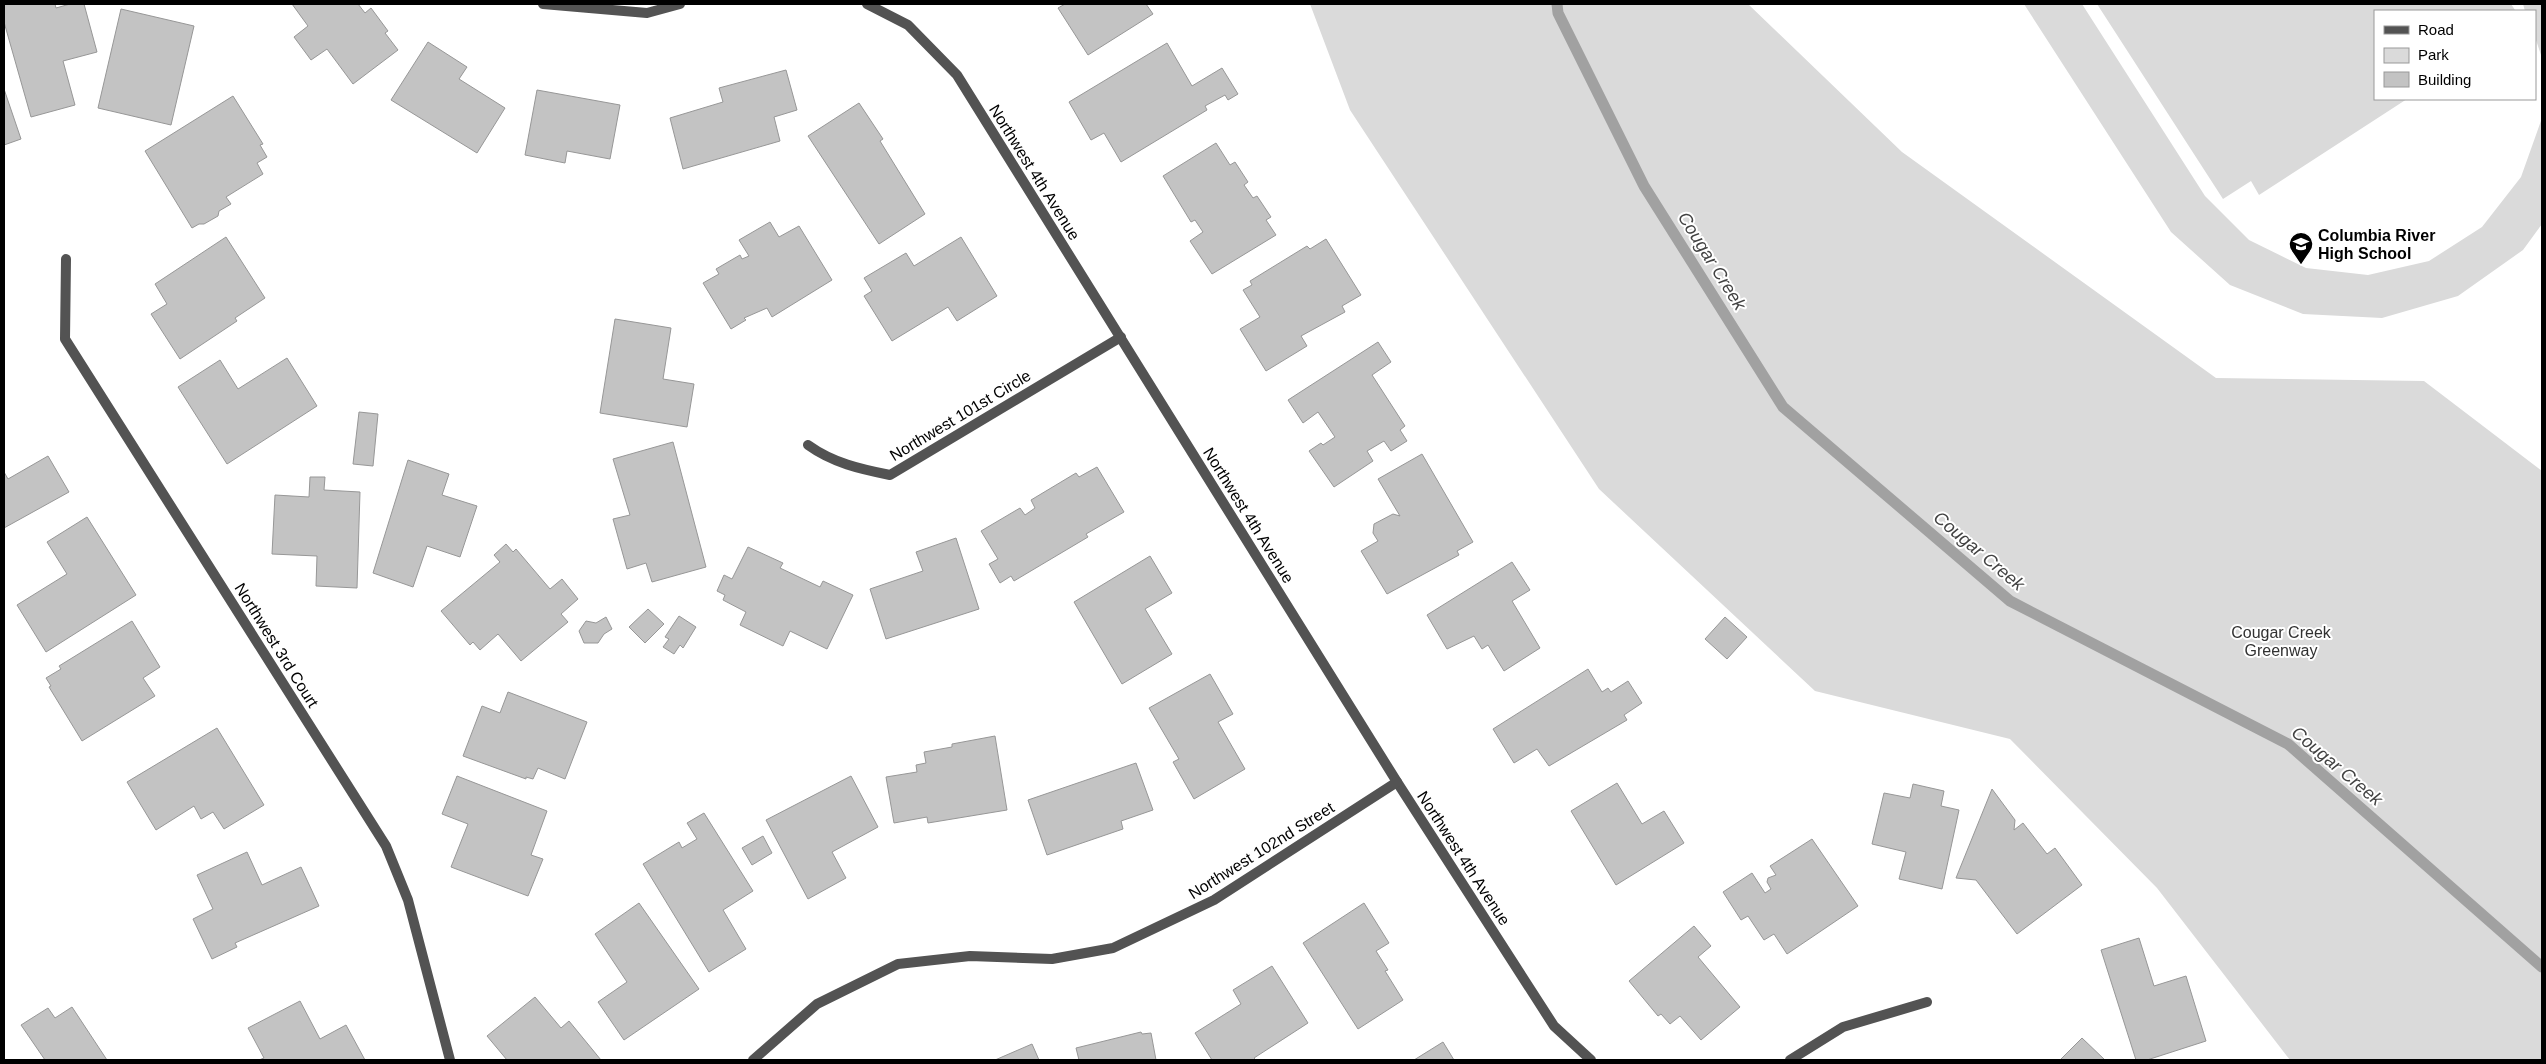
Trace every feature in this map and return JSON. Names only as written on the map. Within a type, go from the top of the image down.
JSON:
[{"type":"street","points":[[544,4],[647,13],[680,4]]},
{"type":"street","name":"Northwest 4th Avenue","points":[[867,4],[908,25],[957,75],[1397,782],[1554,1026],[1591,1060]]},
{"type":"street","name":"Northwest 3rd Court","points":[[66,259],[65,339],[386,846],[408,900],[450,1060]]},
{"type":"street","name":"Northwest 101st Circle","points":[[808,445],[823,456],[853,468],[890,475],[1121,337]]},
{"type":"street","name":"Northwest 102nd Street","points":[[753,1060],[817,1004],[898,964],[970,956],[1052,959],[1113,948],[1214,900],[1397,782]]},
{"type":"street","points":[[1790,1060],[1843,1027],[1927,1002]]},
{"type":"green space","name":"Cougar Creek Greenway","points":[[1310,4],[1748,4],[1902,152],[2216,378],[2424,381],[2542,471],[2542,1060],[2290,1060],[2157,888],[2010,739],[1815,691],[1599,489],[1350,110]]},
{"type":"green space","points":[[2024,4],[2082,4],[2205,196],[2249,240],[2306,268],[2368,275],[2429,261],[2482,227],[2521,177],[2542,118],[2542,224],[2523,250],[2458,296],[2382,318],[2303,314],[2230,285],[2171,232]]},
{"type":"green space","points":[[2097,4],[2511,4],[2515,10],[2374,10],[2374,100],[2405,100],[2259,195],[2251,181],[2223,199]]},
{"type":"green space","points":[[2523,4],[2542,4],[2542,118],[2541,55],[2536,40],[2536,10],[2525,10]]},
{"type":"building","points":[[4,4],[55,4],[56,8],[70,4],[84,4],[97,52],[63,61],[75,105],[31,117],[4,22]]},
{"type":"building","points":[[292,4],[358,4],[365,13],[371,8],[388,31],[385,33],[398,50],[353,84],[327,49],[311,60],[294,37],[308,26]]},
{"type":"building","points":[[1065,4],[1146,4],[1153,14],[1088,55],[1058,8]]},
{"type":"building","points":[[121,9],[194,26],[171,125],[98,108]]},
{"type":"building","points":[[428,42],[467,67],[459,79],[505,108],[477,153],[391,100]]},
{"type":"building","points":[[1167,43],[1192,86],[1222,68],[1238,94],[1228,100],[1225,95],[1205,106],[1207,110],[1121,162],[1104,133],[1091,140],[1069,102]]},
{"type":"building","points":[[786,70],[797,110],[774,117],[780,141],[683,169],[670,118],[723,102],[719,88]]},
{"type":"building","points":[[4,89],[21,139],[4,145]]},
{"type":"building","points":[[537,90],[620,105],[610,159],[567,151],[565,163],[525,155]]},
{"type":"building","points":[[233,96],[263,144],[260,145],[267,157],[257,163],[263,174],[226,197],[231,204],[219,211],[218,216],[192,228],[145,151]]},
{"type":"building","points":[[859,103],[883,139],[880,141],[925,214],[879,244],[808,136]]},
{"type":"building","points":[[1216,143],[1230,165],[1235,162],[1248,182],[1244,185],[1253,198],[1257,196],[1271,217],[1266,220],[1276,235],[1212,274],[1190,241],[1203,232],[1195,220],[1191,222],[1163,176]]},
{"type":"building","points":[[770,222],[779,237],[799,226],[832,280],[772,317],[767,308],[744,318],[746,320],[731,329],[703,283],[719,274],[716,269],[740,255],[742,259],[749,256],[739,240]]},
{"type":"building","points":[[226,237],[265,298],[235,318],[237,321],[180,359],[151,314],[167,304],[155,284]]},
{"type":"building","points":[[961,237],[997,296],[957,321],[948,307],[892,341],[864,296],[872,291],[864,278],[906,253],[914,266]]},
{"type":"building","points":[[1326,239],[1361,295],[1342,306],[1345,312],[1301,336],[1307,346],[1266,371],[1240,329],[1260,317],[1243,290],[1252,285],[1250,281],[1307,246],[1310,249]]},
{"type":"building","points":[[615,319],[671,328],[663,379],[694,384],[687,427],[600,413]]},
{"type":"building","points":[[1378,342],[1391,362],[1372,375],[1405,426],[1400,430],[1407,441],[1391,451],[1384,441],[1367,451],[1373,461],[1334,487],[1309,451],[1335,437],[1318,412],[1303,423],[1288,400]]},
{"type":"building","points":[[287,358],[317,406],[227,464],[178,387],[220,360],[238,389]]},
{"type":"building","points":[[359,412],[378,414],[373,466],[353,464]]},
{"type":"building","points":[[673,442],[706,567],[652,582],[646,563],[627,569],[613,519],[630,515],[613,459]]},
{"type":"building","points":[[1422,454],[1473,542],[1457,551],[1459,555],[1387,594],[1361,551],[1378,541],[1373,533],[1374,524],[1393,514],[1400,516],[1378,479]]},
{"type":"building","points":[[48,456],[69,492],[4,528],[4,472],[8,479]]},
{"type":"building","points":[[408,460],[449,474],[442,495],[477,506],[460,557],[427,546],[413,587],[373,573]]},
{"type":"building","points":[[1097,467],[1124,512],[1086,534],[1088,537],[1014,581],[1011,576],[1000,583],[989,564],[998,559],[981,531],[1020,508],[1025,515],[1035,508],[1031,500],[1076,473],[1079,477]]},
{"type":"building","points":[[310,477],[325,477],[324,490],[360,492],[357,588],[316,586],[317,556],[272,554],[275,495],[309,497]]},
{"type":"building","points":[[87,517],[136,595],[46,652],[17,605],[67,574],[47,542]]},
{"type":"building","points":[[956,538],[979,609],[886,639],[870,589],[923,571],[916,552]]},
{"type":"building","points":[[506,544],[513,552],[516,549],[550,589],[562,579],[578,599],[561,614],[568,622],[521,661],[498,634],[480,650],[473,642],[470,645],[441,611],[500,562],[494,555]]},
{"type":"building","points":[[748,547],[783,563],[780,568],[820,587],[823,581],[853,595],[827,649],[790,631],[783,646],[740,625],[746,612],[723,600],[725,595],[717,591],[724,575],[732,579]]},
{"type":"building","points":[[1150,556],[1172,593],[1145,609],[1172,654],[1122,684],[1074,602]]},
{"type":"building","points":[[1512,562],[1530,590],[1512,601],[1540,648],[1504,671],[1488,645],[1482,649],[1474,636],[1447,649],[1427,615]]},
{"type":"building","points":[[648,609],[664,624],[645,643],[629,627]]},
{"type":"building","points":[[679,616],[696,627],[683,648],[680,645],[674,654],[663,647],[669,639],[665,637]]},
{"type":"building","points":[[606,617],[612,629],[604,634],[598,643],[584,643],[579,631],[586,621],[596,623]]},
{"type":"building","points":[[1725,617],[1747,637],[1727,659],[1705,639]]},
{"type":"building","points":[[132,621],[160,667],[143,678],[155,696],[82,741],[49,687],[51,686],[46,678],[61,669],[59,666]]},
{"type":"building","points":[[1588,669],[1602,692],[1608,688],[1611,692],[1628,681],[1642,703],[1624,715],[1627,720],[1549,766],[1537,749],[1514,763],[1493,729]]},
{"type":"building","points":[[1210,674],[1233,714],[1218,722],[1245,769],[1194,799],[1173,762],[1179,759],[1149,708]]},
{"type":"building","points":[[508,692],[587,722],[565,779],[538,768],[533,779],[526,777],[526,779],[463,756],[482,706],[500,713]]},
{"type":"building","points":[[217,728],[264,805],[224,829],[213,812],[201,819],[194,806],[156,830],[127,782]]},
{"type":"building","points":[[995,736],[1007,810],[928,823],[927,817],[894,823],[886,777],[917,772],[916,765],[926,763],[924,752],[952,747],[952,744]]},
{"type":"building","points":[[1136,763],[1153,810],[1121,821],[1123,829],[1047,855],[1028,800]]},
{"type":"building","points":[[457,776],[547,811],[531,855],[543,859],[528,896],[451,867],[468,824],[442,814]]},
{"type":"building","points":[[851,776],[878,827],[832,852],[846,878],[808,899],[766,820]]},
{"type":"building","points":[[1617,783],[1642,824],[1664,811],[1684,843],[1616,885],[1571,811]]},
{"type":"building","points":[[1913,784],[1944,791],[1941,806],[1959,810],[1942,889],[1899,879],[1906,852],[1872,844],[1884,793],[1910,798]]},
{"type":"building","points":[[1992,789],[2015,820],[2014,830],[2023,823],[2047,854],[2055,848],[2082,885],[2017,934],[1976,880],[1956,878]]},
{"type":"building","points":[[704,813],[753,891],[723,910],[746,949],[709,972],[643,864],[679,842],[682,848],[697,839],[687,823]]},
{"type":"building","points":[[763,836],[772,853],[752,865],[742,848]]},
{"type":"building","points":[[1812,839],[1858,906],[1787,954],[1774,934],[1764,940],[1748,916],[1741,920],[1723,892],[1752,873],[1765,893],[1771,889],[1767,882],[1768,878],[1776,875],[1770,866]]},
{"type":"building","points":[[247,852],[262,885],[301,867],[319,906],[235,943],[237,947],[212,959],[193,919],[213,909],[197,875]]},
{"type":"building","points":[[639,903],[699,989],[624,1040],[598,1002],[627,982],[595,934]]},
{"type":"building","points":[[1364,903],[1389,943],[1376,951],[1388,970],[1385,971],[1403,1000],[1358,1029],[1303,943]]},
{"type":"building","points":[[1694,926],[1711,946],[1698,957],[1740,1007],[1701,1040],[1680,1016],[1670,1024],[1661,1014],[1658,1016],[1629,981]]},
{"type":"building","points":[[2139,938],[2154,986],[2186,976],[2206,1041],[2147,1060],[2136,1060],[2101,950]]},
{"type":"building","points":[[1272,966],[1308,1023],[1254,1058],[1256,1060],[1212,1060],[1195,1033],[1241,1004],[1233,990]]},
{"type":"building","points":[[535,997],[561,1028],[569,1021],[601,1060],[507,1060],[487,1036]]},
{"type":"building","points":[[300,1001],[320,1039],[346,1025],[365,1060],[259,1060],[264,1058],[248,1028]]},
{"type":"building","points":[[72,1007],[107,1060],[45,1060],[21,1025],[48,1008],[55,1018]]},
{"type":"building","points":[[1141,1032],[1142,1034],[1151,1033],[1156,1060],[1079,1060],[1076,1048]]},
{"type":"building","points":[[2082,1038],[2105,1060],[2060,1060]]},
{"type":"building","points":[[1443,1042],[1454,1060],[1414,1060]]},
{"type":"building","points":[[1032,1044],[1039,1060],[995,1060]]},
{"type":"waterway","name":"Cougar Creek","points":[[1557,4],[1558,13],[1644,186],[1783,407],[2010,601],[2288,744],[2542,967]]},
{"type":"place","name":"Columbia River High School","points":[[2301,265]]}]
